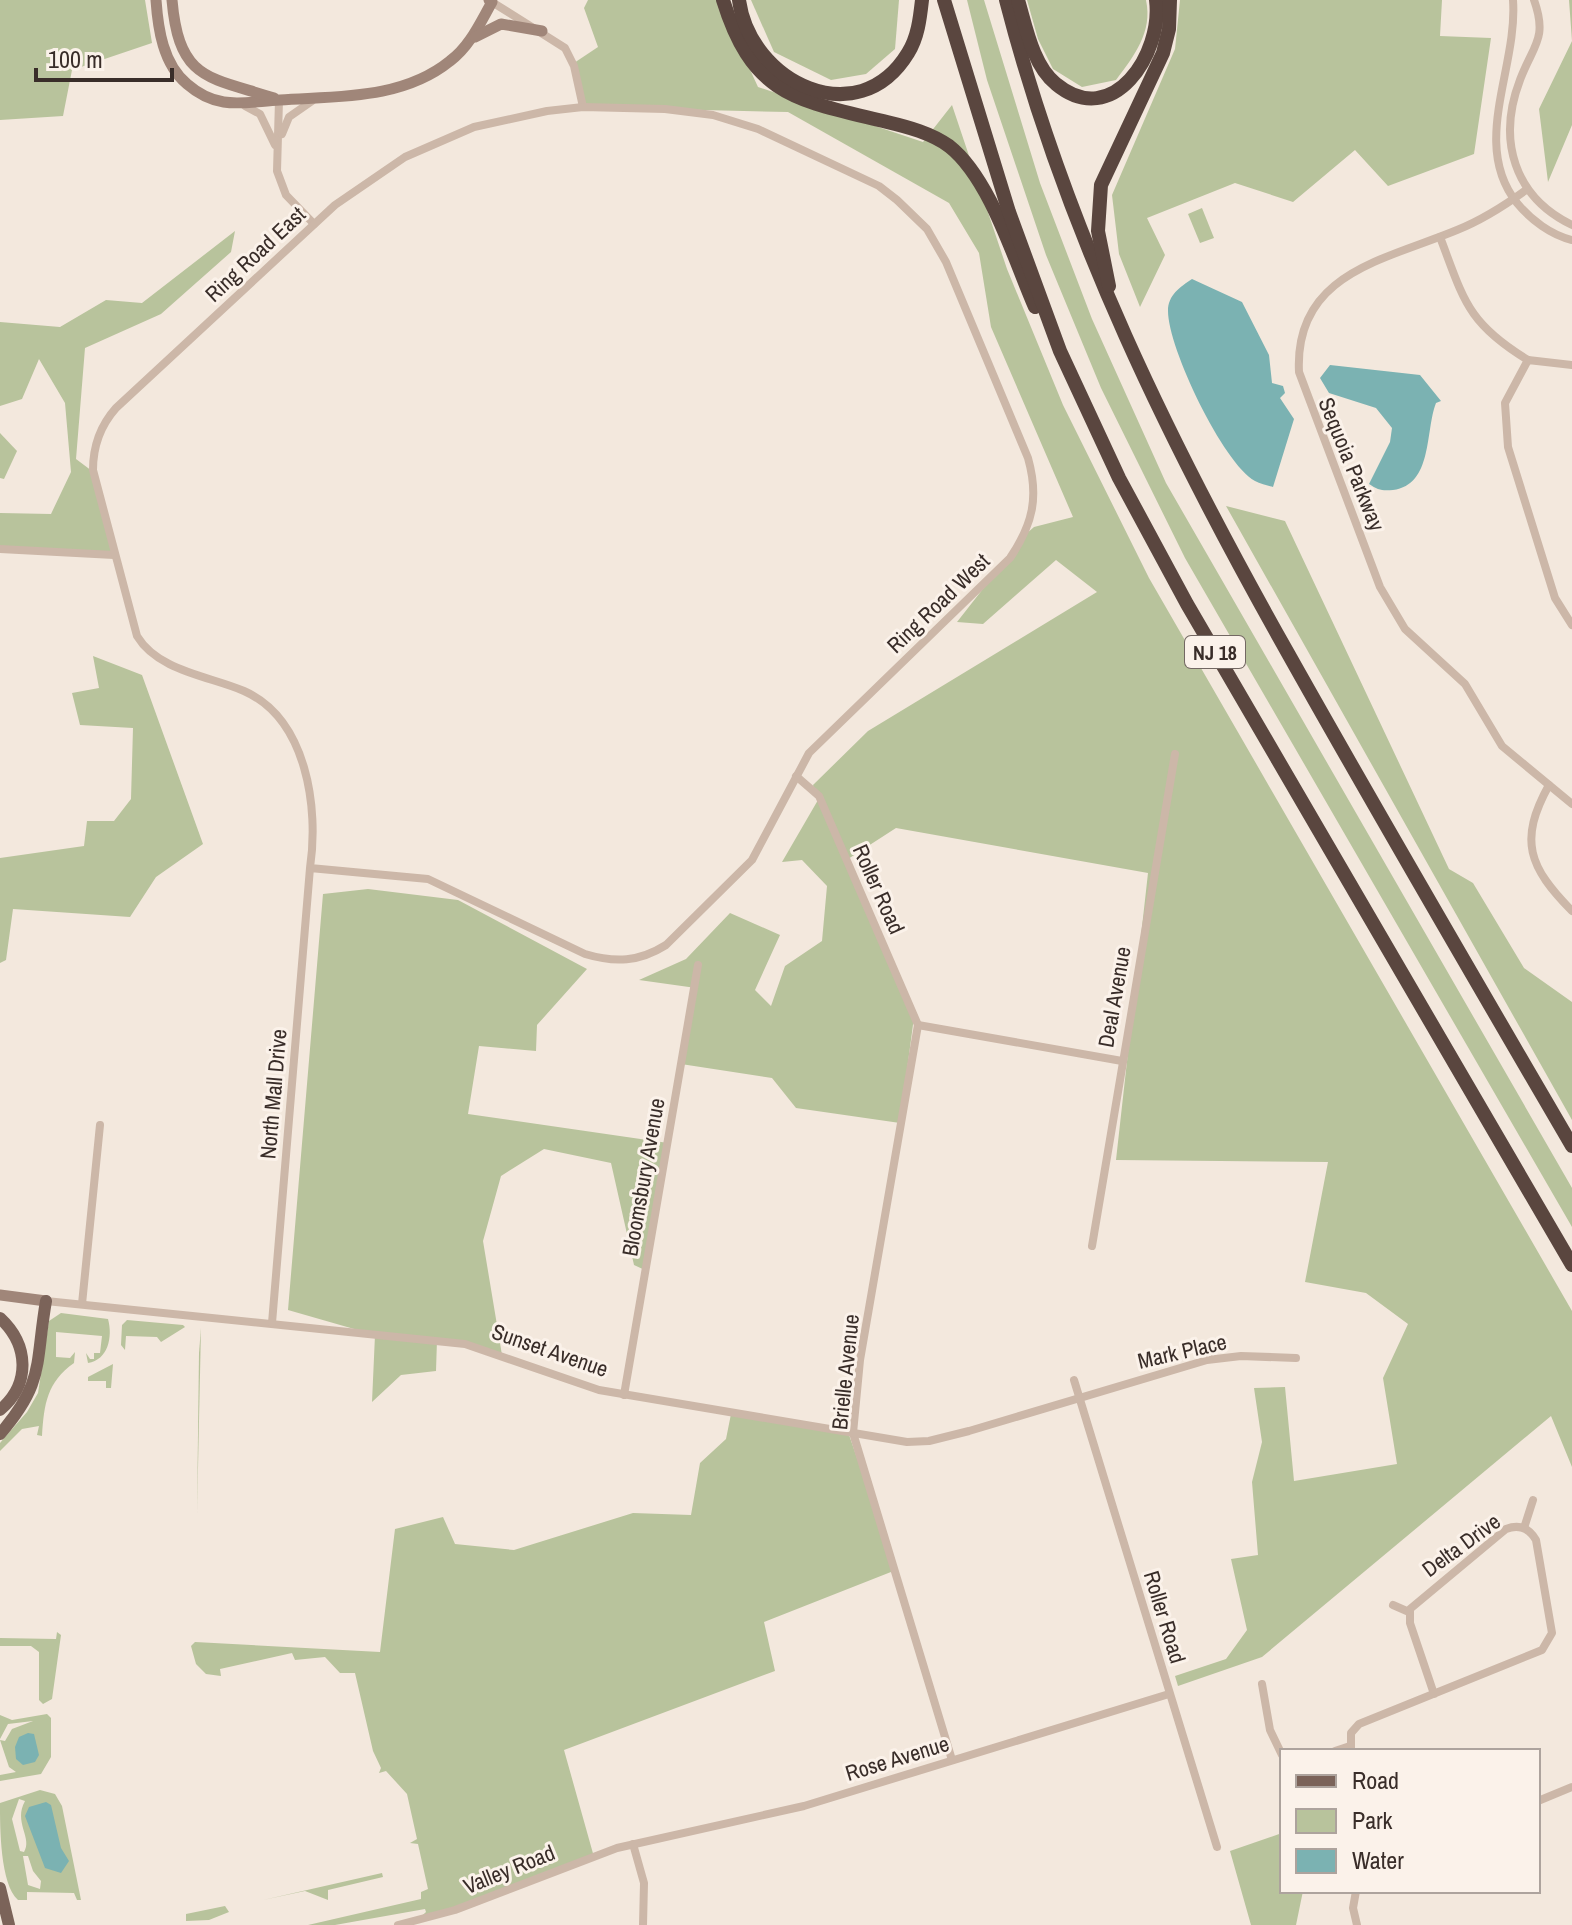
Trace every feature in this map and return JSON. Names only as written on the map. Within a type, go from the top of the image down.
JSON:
[{"type":"highway","points":[[723,0],[736,39],[748,59],[781,90],[801,100],[928,134],[958,154],[983,190],[1044,327],[1060,351]]},
{"type":"highway","points":[[739,0],[749,32],[774,68],[808,88],[842,94],[868,88],[897,68],[914,40],[922,0]]},
{"type":"highway","name":"NJ 18","points":[[944,0],[989,156],[1060,351],[1119,478],[1187,604],[1572,1265]]},
{"type":"highway","name":"NJ 18","points":[[1006,0],[1050,148],[1091,260],[1173,443],[1234,559],[1572,1146]]},
{"type":"highway","points":[[1018,0],[1036,56],[1050,78],[1064,90],[1090,97],[1123,87],[1141,69],[1153,41],[1156,0]]},
{"type":"highway","points":[[1113,310],[1098,231],[1101,185],[1163,53],[1169,29],[1170,0]]},
{"type":"main road","points":[[0,1434],[22,1409],[34,1386],[46,1301]]},
{"type":"main road","points":[[0,1318],[16,1337],[24,1364],[17,1391],[0,1410]]},
{"type":"main road","points":[[0,1888],[9,1925]]},
{"type":"street","points":[[156,0],[159,32],[173,67],[187,84],[211,99],[245,106],[260,114],[276,150]]},
{"type":"street","points":[[172,0],[180,43],[200,71],[217,84],[279,100]]},
{"type":"street","points":[[1513,0],[1514,37],[1495,140],[1497,170],[1514,199],[1549,231],[1572,240]]},
{"type":"street","points":[[1534,0],[1541,18],[1541,33],[1519,82],[1510,134],[1513,157],[1526,190],[1546,211],[1572,225]]},
{"type":"street","points":[[472,40],[491,1],[557,40],[571,59],[583,107]]},
{"type":"street","points":[[245,106],[383,91],[450,62],[472,40],[501,24],[542,31]]},
{"type":"street","points":[[279,100],[277,171],[286,195],[314,224]]},
{"type":"street","points":[[276,150],[289,117],[312,101]]},
{"type":"street","name":"Ring Road East","points":[[310,868],[314,824],[311,794],[297,751],[281,721],[253,696],[150,652],[135,630],[93,470],[95,448],[103,425],[113,410],[314,224],[371,177],[439,141],[508,118],[583,107]]},
{"type":"street","name":"Ring Road West","points":[[310,868],[428,879],[585,954],[607,961],[630,960],[651,954],[672,939],[752,860],[809,753],[1010,558],[1026,534],[1034,510],[1035,484],[1028,458],[946,262],[927,229],[889,193],[745,124],[665,109],[583,107]]},
{"type":"street","name":"Sequoia Parkway","points":[[1526,190],[1487,216],[1361,267],[1325,293],[1304,327],[1298,350],[1299,372],[1387,604],[1405,629],[1465,684],[1502,746],[1572,804]]},
{"type":"street","points":[[1440,237],[1471,313],[1493,339],[1528,360],[1572,365]]},
{"type":"street","points":[[1528,360],[1505,403],[1508,447],[1555,598],[1572,625]]},
{"type":"street","points":[[0,549],[114,555]]},
{"type":"street","name":"Deal Avenue","points":[[1092,1246],[1175,754]]},
{"type":"street","name":"Roller Road","points":[[796,776],[819,796],[918,1025]]},
{"type":"street","points":[[1549,785],[1532,814],[1531,848],[1552,890],[1572,911]]},
{"type":"street","name":"North Mall Drive","points":[[272,1323],[310,868]]},
{"type":"street","name":"Bloomsbury Avenue","points":[[624,1395],[698,965]]},
{"type":"street","points":[[918,1025],[1122,1061]]},
{"type":"street","name":"Brielle Avenue","points":[[918,1025],[862,1347],[853,1433],[952,1760]]},
{"type":"street","points":[[82,1304],[100,1125]]},
{"type":"street","name":"Sunset Avenue","points":[[0,1295],[465,1344],[561,1379],[624,1395],[907,1442],[929,1441],[1079,1397]]},
{"type":"street","name":"Mark Place","points":[[1079,1397],[1207,1360],[1241,1356],[1296,1358]]},
{"type":"street","name":"Roller Road","points":[[1074,1380],[1217,1847]]},
{"type":"street","points":[[1524,1528],[1533,1500]]},
{"type":"street","name":"Delta Drive","points":[[1350,1749],[1351,1733],[1359,1724],[1542,1650],[1549,1643],[1552,1633],[1536,1540],[1524,1528],[1506,1529],[1415,1602],[1409,1612]]},
{"type":"street","points":[[1393,1605],[1409,1612],[1413,1636],[1434,1694]]},
{"type":"street","points":[[1262,1684],[1270,1730],[1280,1751]]},
{"type":"street","name":"Rose Avenue","points":[[633,1844],[804,1806],[1169,1694]]},
{"type":"street","points":[[1540,1800],[1572,1787]]},
{"type":"street","points":[[633,1844],[644,1883],[643,1925]]},
{"type":"street","name":"Valley Road","points":[[398,1925],[455,1910],[597,1854],[633,1844]]},
{"type":"street","points":[[1356,1893],[1353,1908],[1357,1925]]},
{"type":"green space","points":[[0,0],[145,0],[152,43],[72,70],[63,116],[0,120]]},
{"type":"green space","points":[[588,0],[718,0],[758,87],[923,142],[952,105],[1007,269],[1063,405],[1149,578],[1572,1311],[1572,1467],[1551,1416],[1262,1657],[1178,1686],[1175,1676],[1226,1659],[1247,1630],[1231,1559],[1258,1555],[1252,1482],[1262,1442],[1254,1388],[1285,1387],[1294,1481],[1397,1464],[1383,1378],[1408,1324],[1366,1293],[1305,1282],[1328,1162],[1116,1160],[1148,873],[896,828],[848,859],[914,1017],[900,1123],[796,1108],[772,1078],[681,1064],[696,988],[639,980],[686,959],[730,913],[780,935],[755,990],[771,1006],[785,966],[822,941],[827,886],[802,860],[782,862],[818,800],[813,785],[868,731],[1097,592],[1056,560],[983,624],[957,622],[1026,534],[1034,527],[1073,517],[991,327],[979,253],[949,203],[788,112],[579,107],[574,63],[598,47],[584,8]]},
{"type":"green space","points":[[751,0],[899,0],[895,49],[866,74],[831,80],[774,52]]},
{"type":"green space","points":[[967,0],[984,0],[1040,183],[1092,319],[1166,483],[1572,1188],[1572,1227],[1185,558],[1101,388],[1046,255],[987,80]]},
{"type":"green space","points":[[1027,0],[1146,0],[1147,23],[1135,53],[1116,80],[1082,87],[1053,69],[1038,39]]},
{"type":"green space","points":[[1180,0],[1442,0],[1440,36],[1491,38],[1474,154],[1388,186],[1355,150],[1293,202],[1235,183],[1147,218],[1165,255],[1140,307],[1119,254],[1112,195],[1175,49]]},
{"type":"green space","points":[[1569,0],[1572,0],[1572,41]]},
{"type":"green space","points":[[1572,41],[1572,125],[1548,182],[1539,109]]},
{"type":"green space","points":[[1202,208],[1214,238],[1200,243],[1188,214]]},
{"type":"green space","points":[[235,231],[231,252],[161,314],[85,348],[76,459],[96,474],[117,556],[0,549],[0,513],[51,514],[71,472],[65,403],[39,359],[22,399],[0,406],[0,322],[60,327],[106,300],[142,303]]},
{"type":"green space","points":[[0,433],[17,451],[4,479],[0,478]]},
{"type":"green space","points":[[1226,506],[1285,521],[1449,869],[1473,883],[1524,968],[1572,1002],[1572,1120]]},
{"type":"green space","points":[[93,656],[142,675],[203,844],[156,877],[130,917],[13,909],[6,960],[0,963],[0,858],[84,846],[87,821],[114,821],[131,799],[133,728],[80,725],[72,693],[99,688]]},
{"type":"green space","points":[[368,889],[458,900],[587,969],[537,1025],[536,1051],[479,1046],[468,1114],[668,1143],[647,1271],[634,1265],[611,1163],[544,1149],[501,1176],[483,1241],[502,1355],[437,1340],[436,1371],[401,1375],[372,1402],[375,1335],[288,1310],[323,894]]},
{"type":"green space","points":[[61,1313],[108,1319],[110,1333],[107,1347],[100,1357],[88,1363],[86,1353],[94,1359],[94,1353],[100,1353],[102,1336],[56,1332],[56,1357],[70,1358],[75,1352],[74,1363],[58,1378],[49,1395],[42,1436],[37,1435],[39,1426],[22,1429],[0,1451],[0,1443],[27,1412],[38,1393],[49,1321]]},
{"type":"green space","points":[[127,1320],[185,1327],[161,1342],[157,1337],[126,1336],[125,1350],[121,1345],[122,1325]]},
{"type":"green space","points":[[201,1328],[197,1514],[199,1353]]},
{"type":"green space","points":[[113,1364],[111,1388],[106,1388],[106,1381],[88,1381],[88,1377]]},
{"type":"green space","points":[[731,1414],[848,1432],[896,1570],[764,1622],[775,1671],[564,1750],[594,1857],[414,1923],[426,1912],[425,1909],[335,1925],[308,1925],[421,1899],[421,1892],[428,1889],[418,1844],[410,1843],[417,1839],[407,1794],[386,1771],[379,1773],[381,1768],[373,1751],[355,1673],[340,1673],[325,1657],[295,1660],[292,1653],[220,1669],[221,1676],[206,1674],[196,1664],[191,1646],[195,1642],[380,1652],[395,1529],[443,1517],[455,1544],[514,1550],[633,1513],[691,1515],[700,1463],[726,1439]]},
{"type":"green space","points":[[57,1632],[61,1635],[52,1699],[43,1704],[39,1700],[39,1652],[31,1646],[0,1646],[0,1638],[56,1639]]},
{"type":"green space","points":[[47,1714],[51,1718],[51,1757],[41,1774],[0,1781],[0,1775],[16,1772],[9,1767],[0,1740],[5,1741],[12,1729],[33,1721],[8,1724],[0,1739],[0,1715],[12,1720]]},
{"type":"green space","points":[[40,1790],[55,1794],[62,1806],[81,1900],[77,1900],[74,1893],[27,1892],[27,1900],[18,1900],[4,1869],[0,1803]],"holes":[[[19,1799],[25,1801],[21,1816],[26,1841],[24,1852],[20,1851],[12,1819]],[[23,1856],[28,1856],[33,1871],[41,1881],[40,1889],[28,1885]]]},
{"type":"green space","points":[[1280,1834],[1280,1893],[1303,1893],[1296,1925],[1251,1925],[1230,1851]]},
{"type":"green space","points":[[382,1873],[383,1877],[328,1890],[328,1900],[305,1891],[263,1900]]},
{"type":"green space","points":[[225,1906],[229,1912],[209,1920],[186,1921],[186,1914]]},
{"type":"water","points":[[1192,279],[1242,302],[1269,355],[1272,383],[1283,386],[1285,393],[1280,398],[1294,419],[1273,487],[1255,481],[1228,452],[1213,429],[1177,351],[1170,328],[1170,300]]},
{"type":"water","points":[[1330,365],[1420,375],[1441,401],[1436,403],[1421,468],[1406,486],[1386,490],[1369,484],[1390,442],[1392,428],[1376,408],[1329,393],[1320,378]]},
{"type":"water","points":[[34,1734],[39,1755],[35,1762],[23,1765],[16,1759],[15,1747],[19,1737]]},
{"type":"water","points":[[46,1802],[51,1805],[61,1848],[69,1861],[61,1873],[45,1868],[25,1816],[29,1807]]}]
